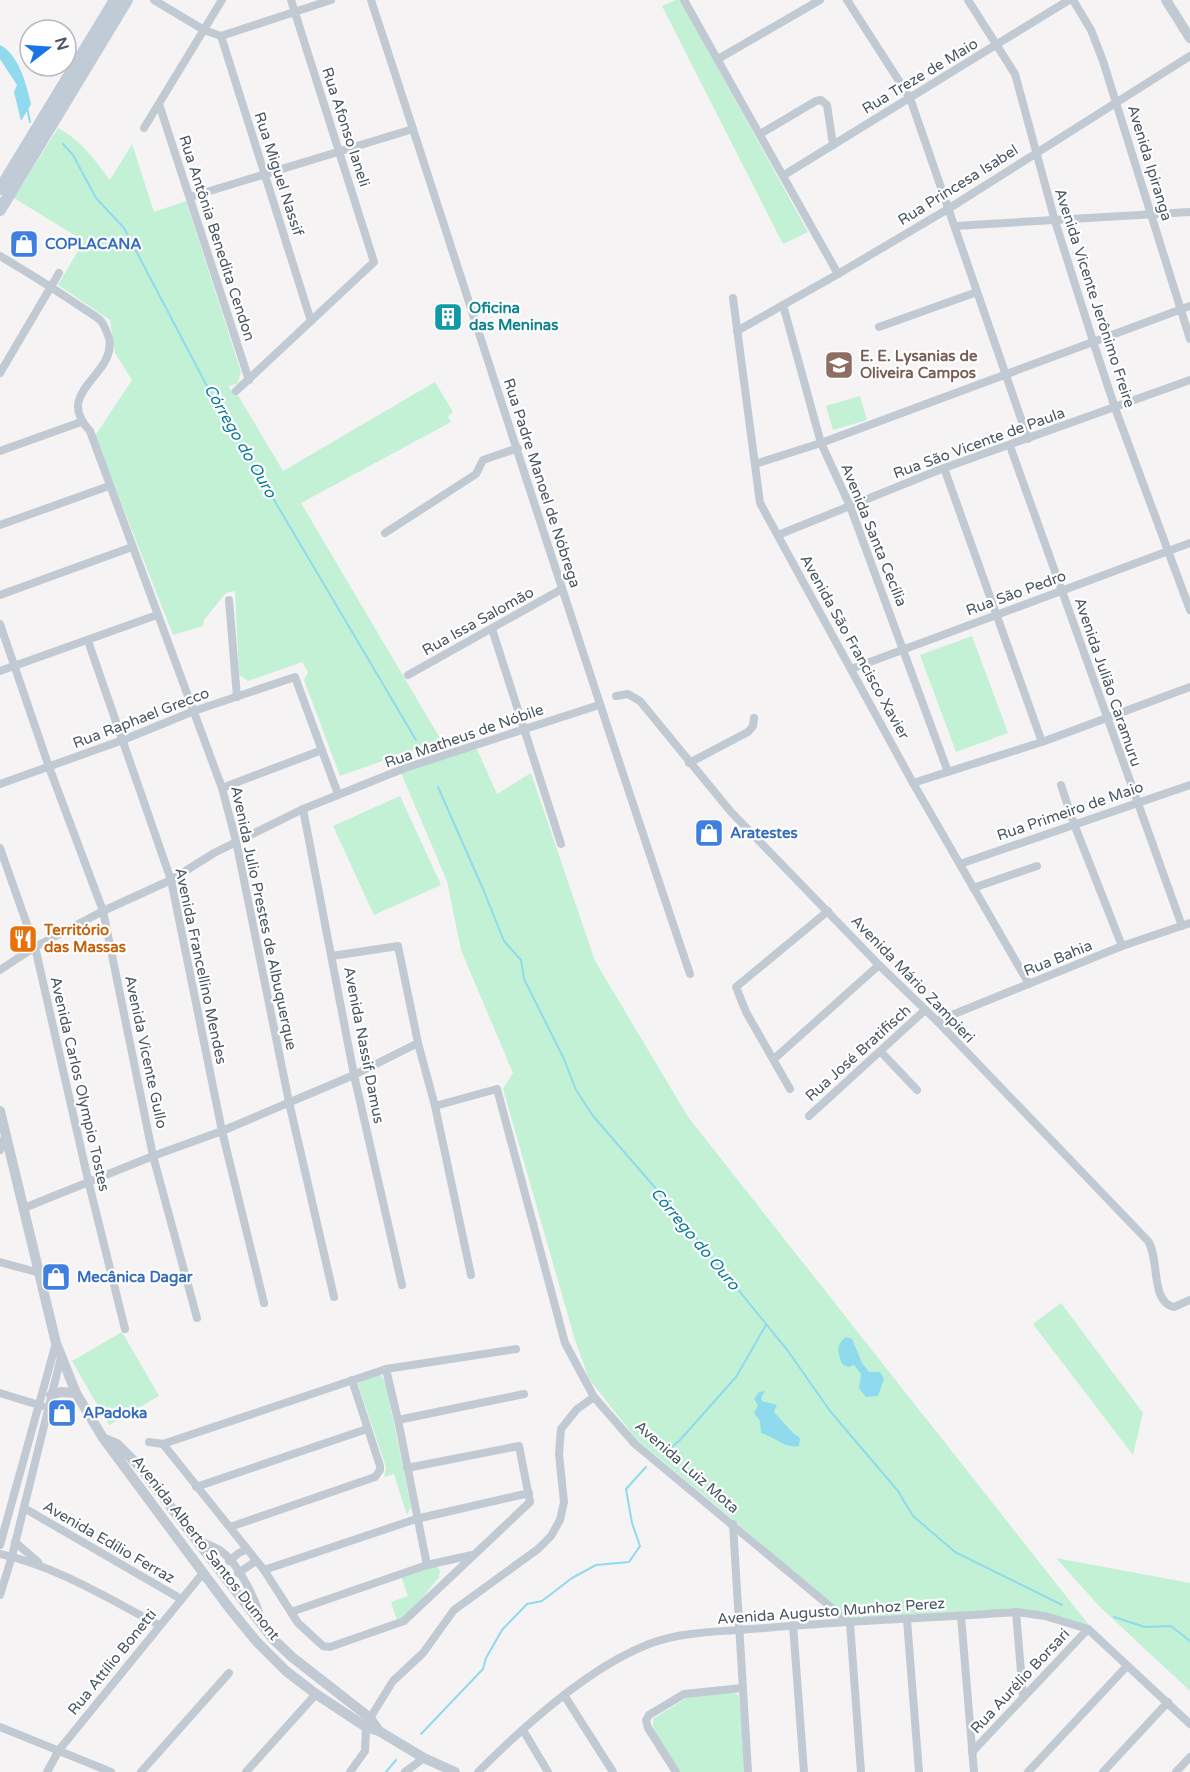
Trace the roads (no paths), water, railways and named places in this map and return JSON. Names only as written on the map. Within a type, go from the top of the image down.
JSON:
[{"type":"main road","points":[[0,189],[116,0]]},
{"type":"main road","points":[[0,210],[127,0]]},
{"type":"street","points":[[154,0],[204,30],[221,36],[331,0]]},
{"type":"street","points":[[144,128],[222,0]]},
{"type":"street","name":"Rua Afonso Ianeli","points":[[291,0],[374,262],[311,321]]},
{"type":"street","name":"Rua Padre Manoel de Nóbrega","points":[[371,0],[518,448],[599,705],[690,974]]},
{"type":"street","points":[[684,0],[838,274]]},
{"type":"street","points":[[718,59],[820,0]]},
{"type":"street","points":[[847,0],[910,98],[1028,439]]},
{"type":"street","name":"Avenida Vicente Jerônimo Freire","points":[[968,0],[1015,74],[1035,152],[1092,341],[1114,408],[1190,609]]},
{"type":"street","name":"Rua Treze de Maio","points":[[784,175],[1071,0]]},
{"type":"street","name":"Avenida Ipiranga","points":[[1071,0],[1090,30],[1117,103],[1190,339]]},
{"type":"street","points":[[1166,0],[1190,38]]},
{"type":"street","name":"Rua Miguel Nassif","points":[[221,36],[311,321]]},
{"type":"street","name":"Rua Princesa Isabel","points":[[737,331],[948,209],[1190,56]]},
{"type":"street","points":[[760,134],[821,100],[827,105],[832,145]]},
{"type":"street","name":"Rua Antônia Benedita Cendon","points":[[159,104],[249,380]]},
{"type":"street","points":[[190,197],[413,129]]},
{"type":"street","points":[[955,226],[1190,212]]},
{"type":"street","points":[[0,256],[50,286],[101,321],[108,334],[110,349],[106,361],[82,391],[78,410],[81,422],[0,452]]},
{"type":"street","points":[[0,373],[58,273]]},
{"type":"street","points":[[879,327],[977,292]]},
{"type":"street","name":"Avenida São Francisco Xavier","points":[[733,298],[760,503],[913,783],[1029,984]]},
{"type":"street","name":"Avenida Santa Cecília","points":[[783,305],[821,443],[850,506],[948,772]]},
{"type":"street","points":[[755,464],[821,443],[1190,306]]},
{"type":"street","points":[[236,392],[311,321]]},
{"type":"street","name":"Rua São Vicente de Paula","points":[[778,535],[944,468],[1190,380]]},
{"type":"street","name":"Avenida Julio Prestes de Albuquerque","points":[[81,422],[90,431],[222,788],[236,842],[289,1102],[334,1297]]},
{"type":"street","name":"Avenida Julião Caramuru","points":[[1010,446],[1106,718],[1186,925]]},
{"type":"street","points":[[385,533],[476,474],[483,460],[518,448]]},
{"type":"street","points":[[944,468],[1042,742]]},
{"type":"street","points":[[0,525],[109,486]]},
{"type":"street","name":"Rua São Pedro","points":[[851,669],[1190,543]]},
{"type":"street","points":[[0,595],[132,547]]},
{"type":"street","name":"Rua Issa Salomão","points":[[408,675],[562,589]]},
{"type":"street","points":[[229,600],[237,697]]},
{"type":"street","points":[[0,671],[158,615]]},
{"type":"street","name":"Avenida Vicente Gullo","points":[[0,624],[49,766],[103,911],[153,1156],[197,1318]]},
{"type":"street","points":[[492,629],[561,844]]},
{"type":"street","name":"Avenida Francellino Mendes","points":[[88,641],[171,880],[222,1131],[264,1303]]},
{"type":"street","name":"Rua Raphael Grecco","points":[[0,784],[123,740],[194,711],[292,678],[297,678],[322,750]]},
{"type":"street","points":[[913,783],[1042,742],[1190,687]]},
{"type":"street","name":"Avenida Mário Zampieri","points":[[616,696],[628,694],[640,700],[731,812],[1148,1240],[1155,1257],[1159,1295],[1165,1303],[1176,1306],[1190,1300]]},
{"type":"street","name":"Rua Matheus de Nóbile","points":[[2,968],[35,947],[103,911],[171,880],[236,842],[303,809],[405,768],[599,705]]},
{"type":"street","points":[[689,763],[748,732],[753,726],[753,718]]},
{"type":"street","points":[[222,788],[322,750],[338,795]]},
{"type":"street","points":[[1061,785],[1122,946]]},
{"type":"street","name":"Rua Primeiro de Maio","points":[[960,864],[1190,785]]},
{"type":"street","name":"Avenida Nassif Damus","points":[[303,809],[354,1075],[402,1285]]},
{"type":"street","name":"Avenida Carlos Olympio Tostes","points":[[0,848],[35,947],[88,1184],[124,1329]]},
{"type":"street","points":[[973,888],[1037,866]]},
{"type":"street","points":[[790,1089],[746,1012],[736,987],[828,911]]},
{"type":"street","name":"Rua Bahia","points":[[937,1021],[1122,946],[1186,925]]},
{"type":"street","points":[[332,956],[398,946],[471,1275]]},
{"type":"street","points":[[774,1059],[879,965]]},
{"type":"street","name":"Rua José Bratifisch","points":[[809,1116],[926,1010]]},
{"type":"street","points":[[24,1208],[222,1131],[354,1075],[418,1043]]},
{"type":"street","points":[[881,1052],[917,1090]]},
{"type":"street","name":"Avenida Luiz Mota","points":[[435,1106],[497,1089],[565,1343],[594,1397],[635,1444],[850,1623]]},
{"type":"street","name":"Avenida Alberto Santos Dumont","points":[[0,1111],[56,1343],[76,1393],[103,1438],[256,1642],[286,1671],[316,1694],[368,1722]]},
{"type":"street","points":[[0,1150],[4,1130]]},
{"type":"street","points":[[0,1262],[40,1273]]},
{"type":"street","points":[[0,1545],[56,1343]]},
{"type":"street","points":[[149,1442],[163,1444],[386,1369],[516,1349]]},
{"type":"street","points":[[0,1595],[12,1556],[61,1357]]},
{"type":"street","points":[[386,1369],[427,1566]]},
{"type":"street","points":[[230,1527],[375,1477],[380,1466],[352,1380]]},
{"type":"street","points":[[51,1395],[60,1392],[76,1393]]},
{"type":"street","points":[[0,1393],[48,1408]]},
{"type":"street","points":[[398,1420],[524,1394]]},
{"type":"street","points":[[350,1772],[365,1751],[368,1722],[393,1681],[423,1653],[454,1610],[538,1549],[551,1536],[560,1520],[564,1502],[559,1454],[561,1429],[577,1409],[594,1397]]},
{"type":"street","points":[[196,1486],[367,1429]]},
{"type":"street","name":"Avenida Alberto Santos Dumont","points":[[103,1438],[117,1444],[139,1466],[263,1627],[292,1657],[379,1731],[424,1758],[455,1772]]},
{"type":"street","points":[[163,1444],[264,1570],[298,1623],[323,1646],[330,1647],[404,1621],[530,1502],[519,1446],[407,1468]]},
{"type":"street","points":[[264,1570],[416,1519],[529,1493]]},
{"type":"street","name":"Avenida Edílio Ferraz","points":[[24,1508],[181,1599]]},
{"type":"street","points":[[733,1524],[748,1772]]},
{"type":"street","points":[[195,1538],[226,1557],[251,1591],[259,1609],[263,1627]]},
{"type":"street","points":[[15,1542],[40,1565]]},
{"type":"street","points":[[204,1573],[213,1562],[247,1549]]},
{"type":"street","points":[[0,1554],[40,1565],[90,1588],[159,1625]]},
{"type":"street","points":[[291,1612],[427,1566],[472,1555]]},
{"type":"street","points":[[238,1573],[256,1560]]},
{"type":"street","points":[[441,1562],[450,1577]]},
{"type":"street","name":"Rua Attílio Bonetti","points":[[47,1772],[58,1750],[204,1573]]},
{"type":"street","points":[[230,1609],[251,1591]]},
{"type":"street","points":[[1016,1612],[1023,1696]]},
{"type":"street","name":"Avenida Augusto Munhoz Perez","points":[[478,1772],[564,1695],[599,1671],[646,1645],[672,1636],[793,1625],[1016,1612],[1045,1616],[1088,1629],[1190,1724]]},
{"type":"street","points":[[961,1616],[974,1772]]},
{"type":"street","points":[[907,1620],[920,1772]]},
{"type":"street","points":[[850,1623],[861,1772]]},
{"type":"street","points":[[793,1625],[804,1772]]},
{"type":"street","name":"Rua Aurélio Borsari","points":[[972,1752],[1088,1629]]},
{"type":"street","points":[[1028,1772],[1127,1666]]},
{"type":"street","points":[[141,1772],[230,1673]]},
{"type":"street","points":[[676,1772],[648,1728],[646,1720],[652,1712],[684,1694],[742,1688]]},
{"type":"street","points":[[246,1772],[316,1694]]},
{"type":"street","points":[[564,1695],[613,1772]]},
{"type":"street","points":[[1103,1772],[1168,1702]]},
{"type":"street","points":[[0,1727],[111,1772]]},
{"type":"street","points":[[523,1730],[548,1772]]},
{"type":"street","points":[[1176,1772],[1190,1757]]},
{"type":"street","points":[[405,1772],[424,1758]]},
{"type":"water","points":[[0,45],[12,55],[18,65],[18,78],[24,78],[27,87],[31,104],[21,121],[14,92],[17,85],[0,59]]},
{"type":"water","points":[[846,1337],[852,1339],[862,1363],[869,1372],[880,1372],[884,1379],[878,1396],[866,1397],[859,1388],[861,1374],[854,1365],[848,1367],[842,1364],[838,1349]]},
{"type":"water","points":[[765,1391],[761,1398],[762,1401],[777,1405],[774,1412],[800,1438],[799,1446],[785,1444],[761,1433],[760,1421],[754,1413],[758,1405],[754,1399],[759,1392]]},
{"type":"waterway","points":[[27,107],[30,122]]},
{"type":"waterway","name":"Córrego do Ouro","points":[[63,144],[73,155],[96,198],[124,228],[209,390],[416,740]]},
{"type":"waterway","name":"Córrego do Ouro","points":[[438,787],[504,941],[521,960],[524,979],[564,1059],[576,1090],[593,1116],[658,1191],[788,1351],[830,1411],[898,1491],[913,1516],[955,1552],[1062,1605]]},
{"type":"waterway","points":[[668,1450],[680,1440],[736,1377],[766,1325]]},
{"type":"waterway","points":[[421,1734],[483,1669],[486,1658],[502,1630],[527,1604],[542,1601],[572,1578],[596,1565],[629,1562],[640,1546],[632,1523],[626,1489],[646,1467]]},
{"type":"waterway","points":[[1114,1617],[1145,1627],[1171,1626],[1190,1641]]},
{"type":"waterway","points":[[386,1772],[396,1760]]},
{"type":"place","name":"COPLACANA","points":[[24,244]]},
{"type":"place","name":"Oficina das Meninas","points":[[448,317]]},
{"type":"place","name":"E. E. Lysanias de Oliveira Campos","points":[[839,365]]},
{"type":"place","name":"Aratestes","points":[[709,833]]},
{"type":"place","name":"Território das Massas","points":[[23,939]]},
{"type":"place","name":"Mecânica Dagar","points":[[56,1277]]},
{"type":"place","name":"APadoka","points":[[62,1413]]}]
